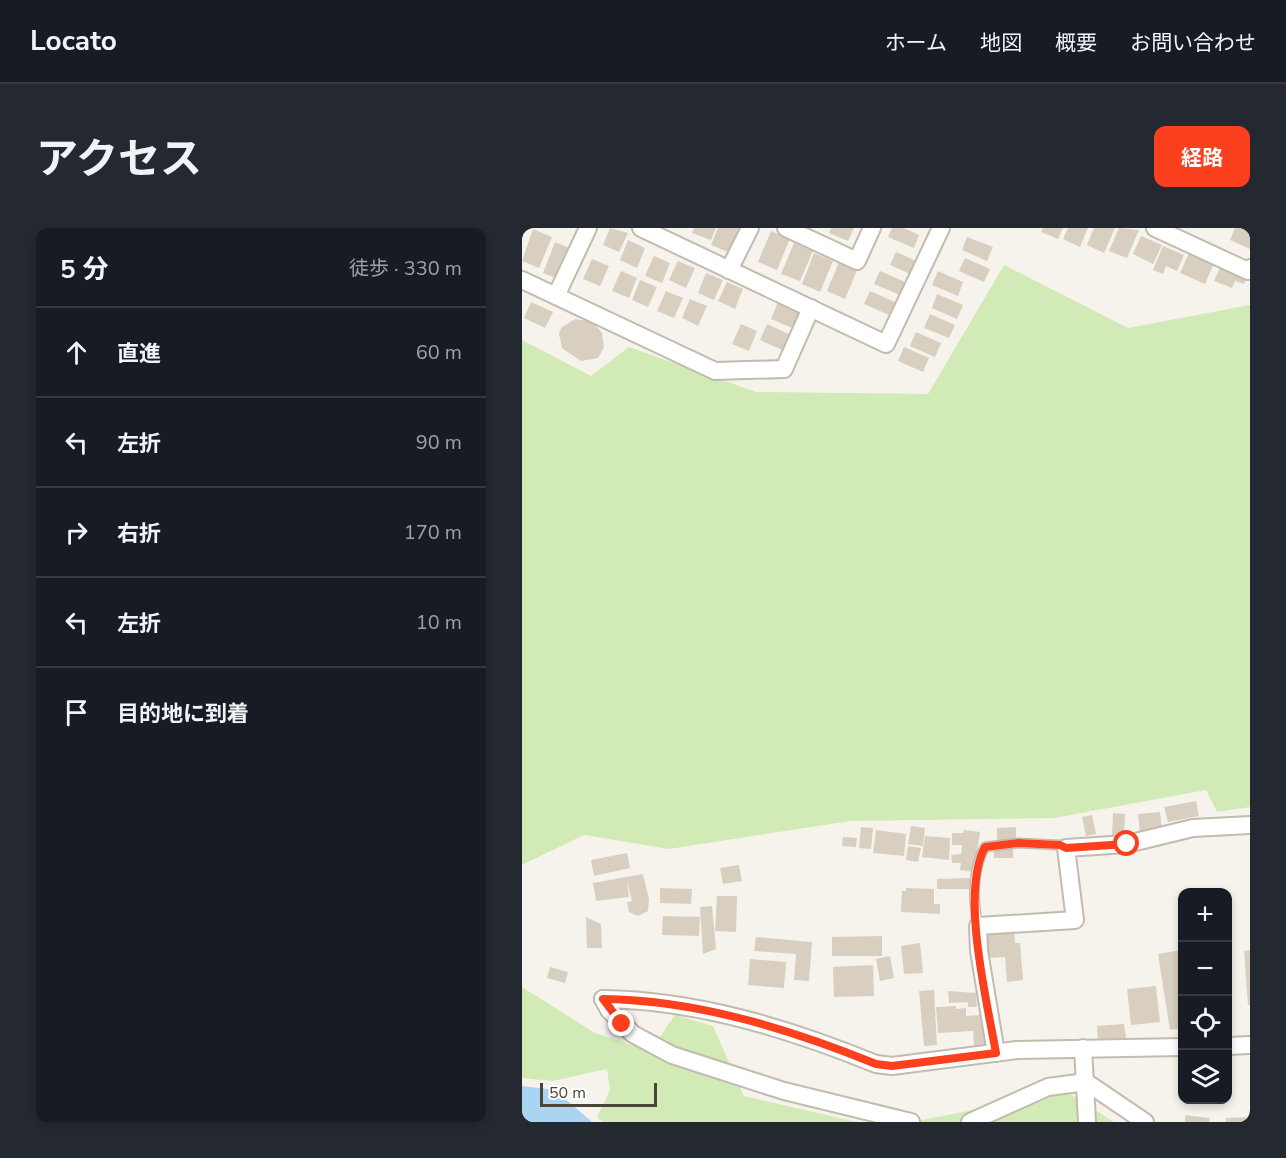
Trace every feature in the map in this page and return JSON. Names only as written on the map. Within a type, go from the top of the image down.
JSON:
[{"type":"street","points":[[556,296],[588,228]]},
{"type":"street","points":[[641,228],[886,344],[941,228]]},
{"type":"street","points":[[729,270],[750,228]]},
{"type":"street","points":[[786,228],[857,261],[872,228]]},
{"type":"street","points":[[1155,228],[1248,271],[1250,268]]},
{"type":"street","points":[[522,280],[715,371],[784,369],[811,308]]},
{"type":"street","points":[[996,1053],[979,951],[978,926],[1075,920],[1066,848],[1127,844],[1193,828],[1250,825]]},
{"type":"street","points":[[911,1122],[765,1086],[672,1055],[633,1034],[615,1017],[603,999],[672,1004],[753,1022],[884,1065],[996,1053],[1083,1048],[1178,1047]]},
{"type":"street","points":[[1232,1046],[1250,1045]]},
{"type":"street","points":[[1083,1048],[1087,1122]]},
{"type":"street","points":[[969,1122],[1048,1087],[1086,1082],[1144,1122]]},
{"type":"lane","points":[[978,926],[976,874],[978,859],[985,847],[1018,843],[1060,845],[1066,848]]},
{"type":"green space","points":[[1004,265],[1128,328],[1250,305],[1250,807],[1217,812],[1206,790],[1054,818],[850,821],[669,849],[584,835],[522,865],[522,340],[591,376],[629,347],[756,392],[928,394]]},
{"type":"green space","points":[[522,987],[595,1033],[650,1051],[675,1015],[713,1026],[744,1096],[857,1122],[603,1122],[597,1117],[610,1090],[607,1069],[552,1081],[522,1078]]},
{"type":"green space","points":[[1067,1092],[1114,1122],[911,1122]]},
{"type":"water","points":[[522,1086],[555,1090],[592,1122],[522,1122]]},
{"type":"building","points":[[610,228],[628,233],[619,252],[603,245]]},
{"type":"building","points":[[694,228],[716,228],[711,240],[692,233]]},
{"type":"building","points":[[718,228],[740,228],[730,253],[711,245]]},
{"type":"building","points":[[831,228],[854,228],[848,241],[829,233]]},
{"type":"building","points":[[892,228],[904,228],[919,235],[914,248],[888,237]]},
{"type":"building","points":[[1043,228],[1063,228],[1058,239],[1041,232]]},
{"type":"building","points":[[1068,228],[1088,228],[1080,247],[1063,239]]},
{"type":"building","points":[[1094,228],[1115,228],[1104,253],[1087,245]]},
{"type":"building","points":[[1119,228],[1139,230],[1127,258],[1109,251]]},
{"type":"building","points":[[1235,228],[1250,228],[1250,249],[1230,240]]},
{"type":"building","points":[[533,229],[552,237],[539,268],[522,261]]},
{"type":"building","points":[[771,231],[790,239],[777,270],[758,262]]},
{"type":"building","points":[[1141,236],[1162,245],[1153,264],[1133,254]]},
{"type":"building","points":[[967,237],[993,247],[987,261],[962,250]]},
{"type":"building","points":[[628,240],[645,248],[637,268],[620,260]]},
{"type":"building","points":[[555,242],[574,250],[561,280],[543,273]]},
{"type":"building","points":[[794,243],[813,251],[800,281],[781,274]]},
{"type":"building","points":[[1163,246],[1184,255],[1177,271],[1166,266],[1163,274],[1153,270]]},
{"type":"building","points":[[1190,251],[1215,261],[1205,284],[1180,273]]},
{"type":"building","points":[[896,252],[921,263],[915,276],[890,265]]},
{"type":"building","points":[[814,253],[833,261],[820,292],[802,284]]},
{"type":"building","points":[[654,256],[670,263],[662,283],[645,276]]},
{"type":"building","points":[[965,258],[990,269],[984,282],[959,271]]},
{"type":"building","points":[[592,259],[609,266],[600,286],[583,279]]},
{"type":"building","points":[[840,260],[858,268],[845,299],[827,291]]},
{"type":"building","points":[[678,261],[695,268],[686,288],[669,280]]},
{"type":"building","points":[[1222,263],[1248,274],[1244,284],[1235,281],[1232,288],[1214,281]]},
{"type":"building","points":[[621,271],[637,278],[629,298],[612,291]]},
{"type":"building","points":[[880,271],[905,282],[900,295],[874,284]]},
{"type":"building","points":[[938,271],[963,282],[958,296],[932,285]]},
{"type":"building","points":[[706,273],[723,280],[714,300],[698,293]]},
{"type":"building","points":[[640,280],[657,287],[648,307],[632,300]]},
{"type":"building","points":[[727,282],[743,289],[735,309],[718,301]]},
{"type":"building","points":[[666,291],[683,298],[674,318],[657,311]]},
{"type":"building","points":[[870,291],[895,302],[889,315],[864,304]]},
{"type":"building","points":[[937,294],[963,305],[957,319],[932,308]]},
{"type":"building","points":[[690,299],[707,306],[698,326],[682,318]]},
{"type":"building","points":[[531,302],[553,312],[545,328],[524,318]]},
{"type":"building","points":[[778,302],[805,313],[797,330],[771,319]]},
{"type":"building","points":[[930,314],[955,325],[949,338],[924,328]]},
{"type":"building","points":[[575,319],[593,322],[602,333],[604,347],[598,358],[581,361],[562,348],[559,334],[561,328]]},
{"type":"building","points":[[741,324],[757,331],[749,351],[732,344]]},
{"type":"building","points":[[767,324],[793,336],[787,352],[760,340]]},
{"type":"building","points":[[916,332],[941,343],[935,357],[910,346]]},
{"type":"building","points":[[904,347],[929,358],[923,372],[898,361]]},
{"type":"building","points":[[1196,801],[1199,816],[1168,822],[1164,807]]},
{"type":"building","points":[[1160,812],[1162,832],[1140,834],[1138,814]]},
{"type":"building","points":[[1113,813],[1125,814],[1124,836],[1112,836]]},
{"type":"building","points":[[1092,815],[1096,834],[1086,836],[1082,817]]},
{"type":"building","points":[[911,826],[925,828],[923,846],[908,844]]},
{"type":"building","points":[[861,827],[873,828],[871,849],[859,848]]},
{"type":"building","points":[[1016,827],[1016,841],[997,841],[997,828]]},
{"type":"building","points":[[876,830],[906,834],[904,856],[873,853]]},
{"type":"building","points":[[964,830],[980,832],[974,872],[960,870],[961,863],[952,863],[951,855],[961,854],[962,845],[952,845],[952,833],[963,833]]},
{"type":"building","points":[[925,836],[950,838],[949,860],[922,857]]},
{"type":"building","points":[[843,837],[857,838],[856,847],[842,846]]},
{"type":"building","points":[[994,845],[1013,845],[1013,858],[994,858]]},
{"type":"building","points":[[908,846],[921,848],[918,862],[906,860]]},
{"type":"building","points":[[627,853],[630,868],[594,876],[591,860]]},
{"type":"building","points":[[739,865],[742,881],[723,884],[720,868]]},
{"type":"building","points":[[643,874],[649,899],[648,911],[638,916],[629,912],[627,902],[632,901],[627,881],[629,897],[596,901],[593,883]]},
{"type":"building","points":[[970,878],[970,889],[937,889],[937,879]]},
{"type":"building","points":[[660,888],[692,889],[691,904],[660,903]]},
{"type":"building","points":[[906,888],[934,889],[934,904],[940,904],[940,914],[901,912],[902,891],[906,891]]},
{"type":"building","points":[[717,896],[737,896],[736,932],[715,931]]},
{"type":"building","points":[[712,906],[716,949],[703,954],[700,907]]},
{"type":"building","points":[[663,916],[700,917],[699,936],[662,935]]},
{"type":"building","points":[[586,917],[601,924],[602,948],[587,948]]},
{"type":"building","points":[[1014,932],[1015,943],[1020,943],[1023,980],[1007,982],[1005,957],[988,958],[986,934]]},
{"type":"building","points":[[882,936],[882,956],[832,956],[832,937]]},
{"type":"building","points":[[756,937],[812,942],[809,981],[794,980],[796,954],[754,951]]},
{"type":"building","points":[[920,943],[923,973],[904,974],[901,946]]},
{"type":"building","points":[[1250,950],[1250,1005],[1248,1005],[1244,951]]},
{"type":"building","points":[[1178,951],[1178,1029],[1170,1030],[1158,954]]},
{"type":"building","points":[[890,956],[894,978],[880,981],[876,959]]},
{"type":"building","points":[[750,959],[786,962],[784,988],[748,985]]},
{"type":"building","points":[[873,965],[874,996],[834,997],[833,967]]},
{"type":"building","points":[[550,967],[568,972],[565,983],[547,978]]},
{"type":"building","points":[[1156,986],[1160,1022],[1131,1025],[1127,989]]},
{"type":"building","points":[[934,990],[937,1045],[924,1046],[919,991]]},
{"type":"building","points":[[948,991],[976,993],[977,1007],[968,1007],[968,1002],[949,1003]]},
{"type":"building","points":[[956,1006],[956,1009],[966,1008],[966,1016],[980,1015],[981,1022],[985,1022],[988,1045],[974,1046],[973,1031],[938,1033],[936,1007]]},
{"type":"building","points":[[1124,1024],[1126,1038],[1098,1041],[1097,1026]]},
{"type":"building","points":[[1185,1115],[1210,1118],[1209,1122],[1185,1122]]},
{"type":"building","points":[[1250,1117],[1250,1122],[1226,1122],[1226,1118]]},
{"type":"route","points":[[622,1024],[609,1010],[603,999],[642,1000],[672,1004],[753,1022],[876,1064],[892,1066],[996,1053],[979,951],[976,916],[976,874],[978,859],[985,847],[1018,843],[1060,845],[1066,848],[1127,844]]}]
